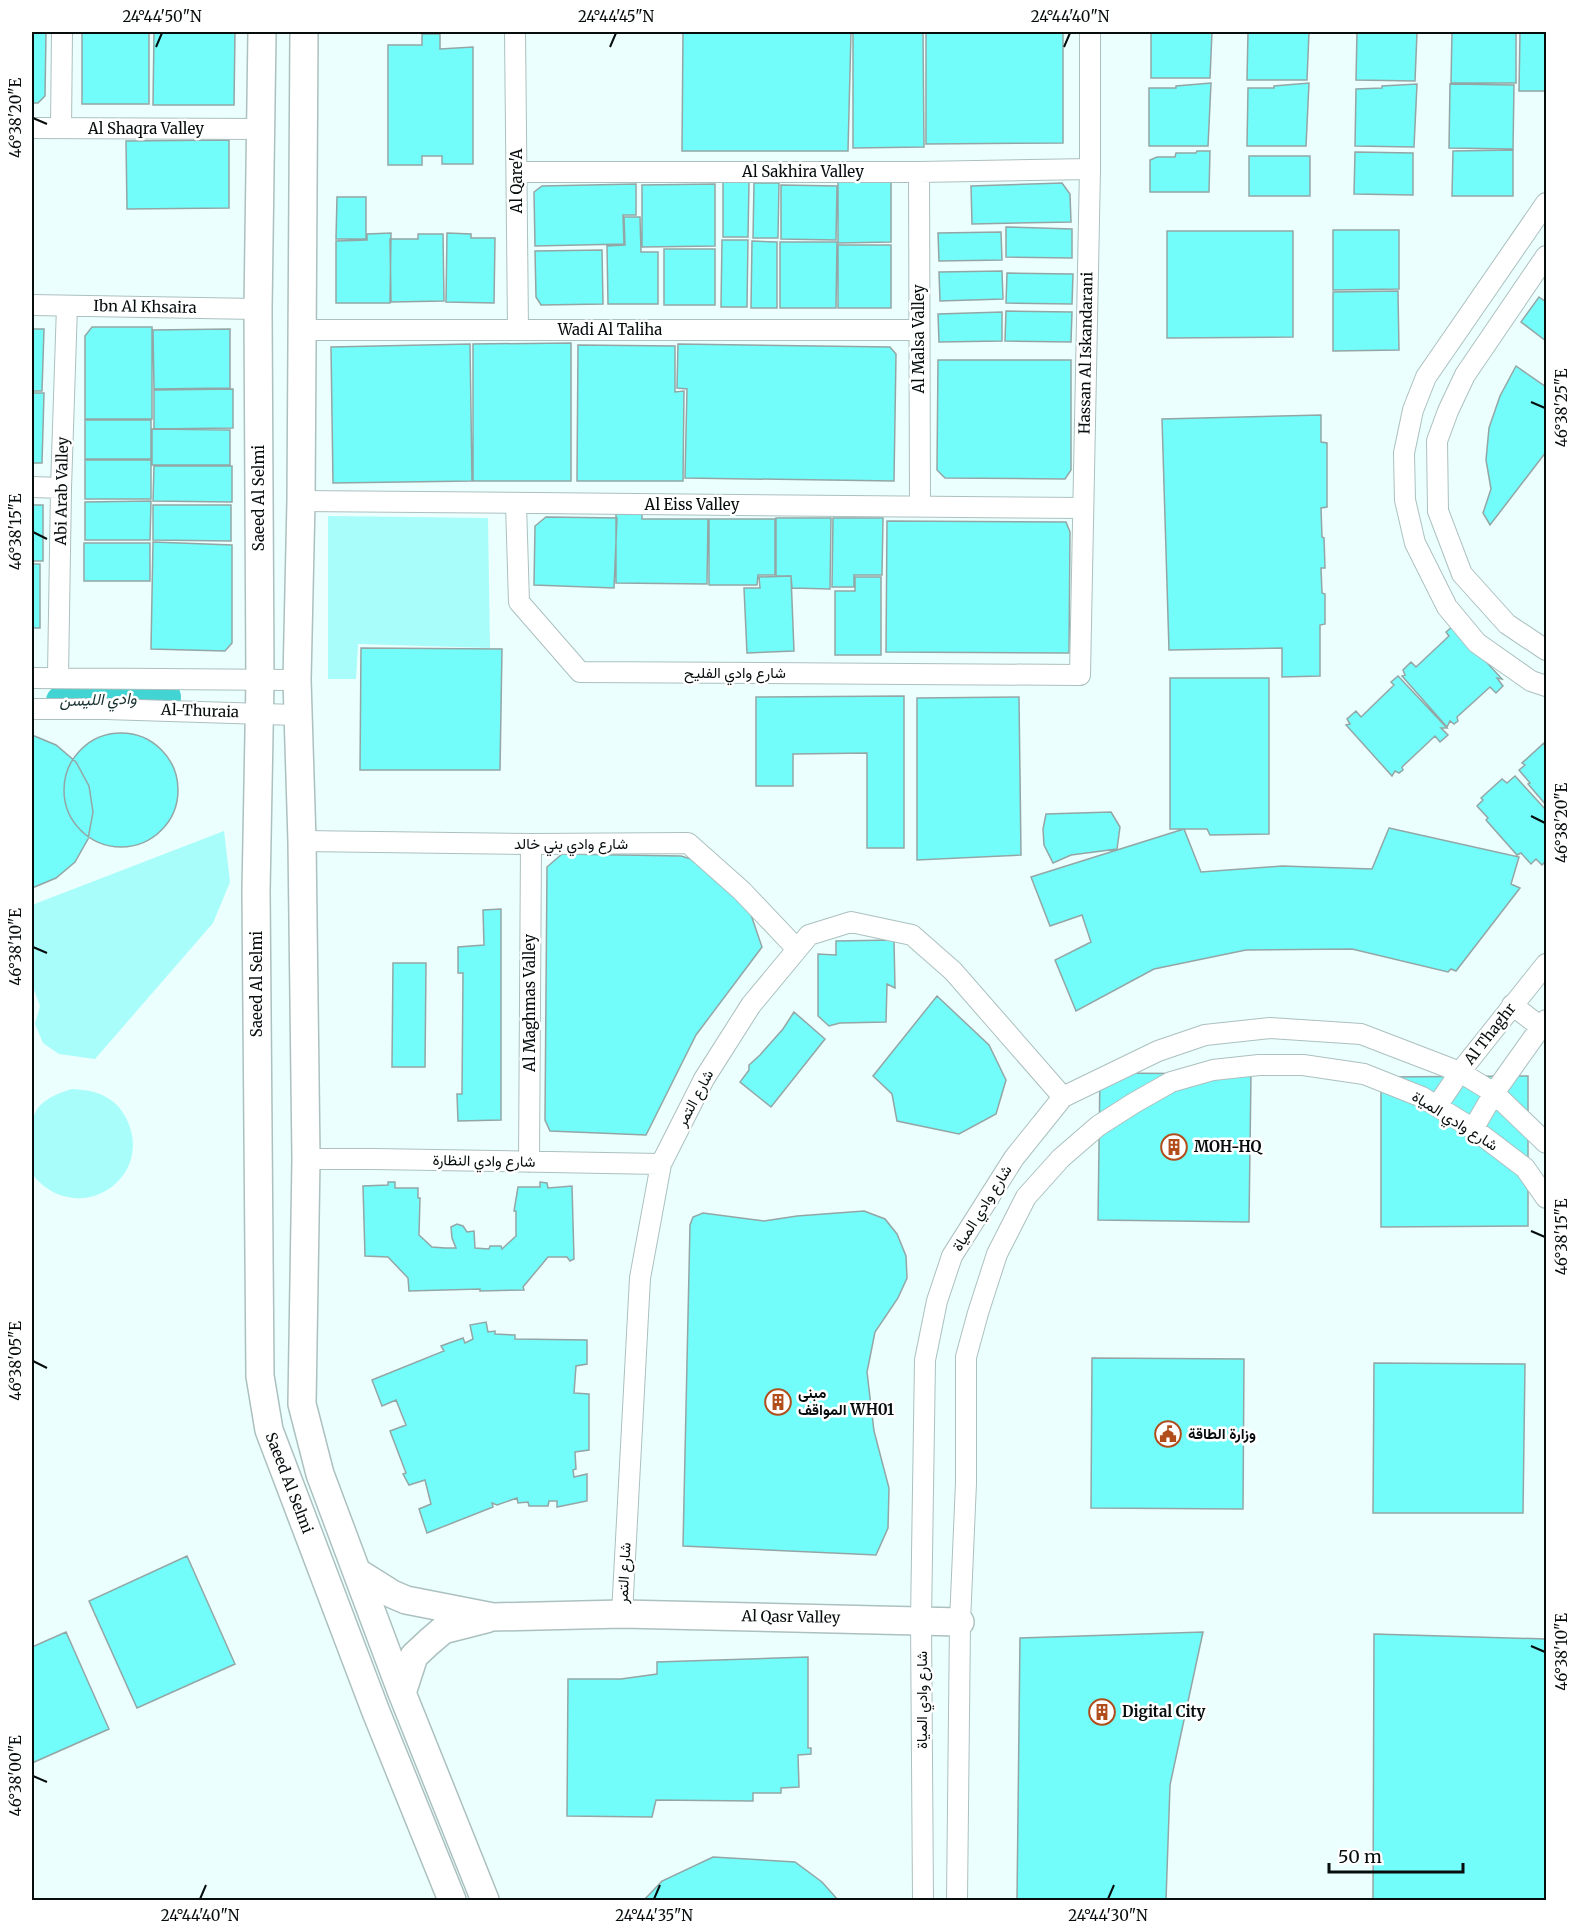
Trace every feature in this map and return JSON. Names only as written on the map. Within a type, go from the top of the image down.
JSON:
[{"type":"street","points":[[61,129],[62,32]]},
{"type":"street","name":"Saeed Al Selmi","points":[[262,32],[258,309],[260,681],[256,891],[260,1376],[268,1430],[376,1712],[452,1900]]},
{"type":"street","points":[[304,32],[301,501],[297,680],[302,841],[306,1159],[302,1404],[320,1474],[402,1693],[485,1900]]},
{"type":"street","name":"Al Qare'A","points":[[515,32],[518,330]]},
{"type":"street","name":"Hassan Al Iskandarani","points":[[1080,675],[1090,169],[1090,32]]},
{"type":"street","name":"Al Shaqra Valley","points":[[32,128],[260,129]]},
{"type":"street","name":"Al Sakhira Valley","points":[[517,172],[919,172],[1090,169]]},
{"type":"street","name":"Al Malsa Valley","points":[[919,172],[920,505]]},
{"type":"street","points":[[1546,203],[1426,377],[1413,410],[1404,453],[1405,500],[1415,543],[1448,607],[1477,643],[1531,681],[1546,686]]},
{"type":"street","points":[[1546,256],[1465,375],[1437,441],[1438,512],[1462,574],[1507,624],[1546,650]]},
{"type":"street","name":"Ibn Al Khsaira","points":[[32,305],[258,309]]},
{"type":"street","name":"Abi Arab Valley","points":[[58,676],[67,306]]},
{"type":"street","name":"Wadi Al Taliha","points":[[302,330],[918,330]]},
{"type":"street","points":[[32,487],[61,488]]},
{"type":"street","name":"Al Eiss Valley","points":[[301,501],[1083,508]]},
{"type":"street","name":"شارع وادي الفليح","points":[[516,504],[519,602],[580,672],[1080,675]]},
{"type":"street","points":[[1448,607],[1472,586]]},
{"type":"street","name":"Al-Thuraia","points":[[32,678],[58,676],[297,680]]},
{"type":"street","name":"Al-Thuraia","points":[[32,709],[297,715]]},
{"type":"street","name":"شارع وادي بني خالد","points":[[302,841],[531,844],[688,843],[742,891],[797,949]]},
{"type":"street","name":"Al Maghmas Valley","points":[[529,1162],[531,844]]},
{"type":"street","name":"شارع التمر","points":[[622,1614],[640,1278],[661,1164],[704,1079],[751,1005],[797,949],[809,935],[851,922],[912,935],[953,971],[1063,1097]]},
{"type":"street","name":"Al Thaghr","points":[[1437,1106],[1460,1072],[1546,964]]},
{"type":"street","points":[[1473,1129],[1494,1093],[1544,1024],[1512,1005]]},
{"type":"street","name":"شارع وادي المياة","points":[[923,1900],[921,1620],[925,1360],[937,1301],[952,1256],[1014,1158],[1063,1097],[1158,1051],[1205,1035],[1270,1028],[1361,1034],[1460,1072],[1494,1093],[1546,1143]]},
{"type":"street","name":"شارع وادي المياة","points":[[957,1900],[960,1622],[966,1483],[966,1357],[997,1254],[1026,1197],[1061,1158],[1098,1126],[1171,1083],[1213,1070],[1259,1065],[1303,1065],[1364,1074],[1422,1097],[1473,1129],[1525,1168],[1546,1198]]},
{"type":"street","name":"شارع وادي النظارة","points":[[306,1159],[661,1164]]},
{"type":"street","points":[[357,1572],[406,1600],[494,1617]]},
{"type":"street","name":"Al Qasr Valley","points":[[494,1617],[622,1614],[960,1622]]},
{"type":"street","points":[[402,1693],[414,1656],[443,1630],[494,1617]]},
{"type":"shaded area","points":[[328,516],[488,518],[490,648],[358,644],[356,679],[328,679]]},
{"type":"shaded area","points":[[224,831],[230,882],[213,923],[95,1059],[59,1054],[43,1043],[35,1024],[40,1006],[32,984],[32,905]]},
{"type":"shaded area","points":[[72,1089],[96,1093],[116,1104],[126,1118],[133,1140],[131,1160],[121,1177],[107,1190],[89,1197],[70,1197],[50,1190],[32,1174],[31,1131],[36,1110],[55,1095]]},
{"type":"building","points":[[32,32],[46,32],[45,96],[38,103],[32,103]]},
{"type":"building","points":[[82,32],[149,32],[149,104],[82,104]]},
{"type":"building","points":[[154,32],[235,32],[234,105],[153,105]]},
{"type":"building","points":[[683,32],[851,32],[848,151],[682,151]]},
{"type":"building","points":[[853,32],[923,32],[924,147],[853,148]]},
{"type":"building","points":[[926,32],[1063,32],[1063,143],[926,144]]},
{"type":"building","points":[[1151,32],[1212,32],[1210,78],[1151,78]]},
{"type":"building","points":[[1248,32],[1309,32],[1307,80],[1247,80]]},
{"type":"building","points":[[1357,32],[1417,32],[1415,81],[1356,80]]},
{"type":"building","points":[[1452,32],[1516,32],[1516,83],[1451,83]]},
{"type":"building","points":[[1520,32],[1546,32],[1546,91],[1519,91]]},
{"type":"building","points":[[422,34],[440,34],[440,49],[473,47],[473,164],[442,164],[442,156],[422,156],[422,165],[388,165],[388,45],[422,45]]},
{"type":"building","points":[[1211,83],[1208,146],[1149,146],[1149,88],[1176,88],[1176,86]]},
{"type":"building","points":[[1309,83],[1306,146],[1247,146],[1248,88],[1274,88],[1274,86]]},
{"type":"building","points":[[1417,84],[1414,147],[1355,146],[1356,89]]},
{"type":"building","points":[[1450,84],[1514,85],[1513,149],[1449,148]]},
{"type":"building","points":[[229,140],[229,208],[127,209],[126,141]]},
{"type":"building","points":[[1513,150],[1513,196],[1452,196],[1453,151]]},
{"type":"building","points":[[1197,151],[1210,151],[1209,192],[1150,192],[1150,160],[1157,157],[1175,157],[1176,153],[1196,153]]},
{"type":"building","points":[[1355,152],[1413,153],[1413,195],[1354,194]]},
{"type":"building","points":[[1249,156],[1310,156],[1310,196],[1249,196]]},
{"type":"building","points":[[891,179],[891,242],[838,243],[838,180]]},
{"type":"building","points":[[723,181],[749,182],[748,237],[723,237]]},
{"type":"building","points":[[754,183],[779,183],[778,238],[753,238]]},
{"type":"building","points":[[1062,183],[1070,194],[1071,222],[972,224],[971,186]]},
{"type":"building","points":[[636,184],[636,215],[623,215],[624,244],[535,246],[534,192],[542,186]]},
{"type":"building","points":[[715,184],[715,246],[642,247],[642,185]]},
{"type":"building","points":[[781,185],[837,186],[836,240],[781,239]]},
{"type":"building","points":[[337,197],[366,197],[366,239],[336,239]]},
{"type":"building","points":[[624,217],[640,217],[641,252],[658,252],[658,304],[608,304],[607,246],[625,245]]},
{"type":"building","points":[[1006,227],[1072,229],[1072,258],[1006,257]]},
{"type":"building","points":[[1333,230],[1399,230],[1399,289],[1333,290]]},
{"type":"building","points":[[1167,231],[1293,231],[1293,337],[1167,338]]},
{"type":"building","points":[[1001,232],[1002,260],[939,261],[938,233]]},
{"type":"building","points":[[391,233],[390,303],[336,303],[336,241],[367,240],[367,234]]},
{"type":"building","points":[[447,233],[471,234],[471,238],[495,238],[494,303],[446,302]]},
{"type":"building","points":[[418,234],[443,234],[444,301],[391,302],[390,239],[418,239]]},
{"type":"building","points":[[722,240],[748,240],[747,307],[721,307]]},
{"type":"building","points":[[752,241],[777,242],[777,308],[751,308]]},
{"type":"building","points":[[780,242],[837,242],[836,308],[780,308]]},
{"type":"building","points":[[838,245],[891,245],[891,308],[838,308]]},
{"type":"building","points":[[664,249],[715,249],[715,305],[664,305]]},
{"type":"building","points":[[602,250],[603,304],[541,305],[536,297],[535,251]]},
{"type":"building","points":[[1002,271],[1003,299],[940,301],[939,272]]},
{"type":"building","points":[[1007,273],[1073,274],[1072,304],[1006,303]]},
{"type":"building","points":[[1398,291],[1399,350],[1333,351],[1333,292]]},
{"type":"building","points":[[1539,297],[1546,302],[1546,341],[1521,322]]},
{"type":"building","points":[[1006,311],[1072,312],[1071,342],[1005,341]]},
{"type":"building","points":[[1002,312],[1002,341],[939,342],[938,314]]},
{"type":"building","points":[[92,327],[152,327],[152,419],[85,419],[85,336]]},
{"type":"building","points":[[32,329],[44,329],[42,391],[32,391]]},
{"type":"building","points":[[230,329],[230,388],[154,389],[153,330]]},
{"type":"building","points":[[571,343],[571,481],[473,481],[473,344]]},
{"type":"building","points":[[470,344],[472,481],[333,483],[331,347]]},
{"type":"building","points":[[678,344],[890,347],[896,354],[894,481],[685,478],[687,389],[677,388]]},
{"type":"building","points":[[578,345],[675,346],[675,392],[684,391],[683,481],[577,481]]},
{"type":"building","points":[[938,360],[1071,360],[1071,470],[1065,479],[945,478],[937,470]]},
{"type":"building","points":[[1516,366],[1546,387],[1546,452],[1490,525],[1483,513],[1491,489],[1486,460],[1489,428],[1500,396]]},
{"type":"building","points":[[233,389],[233,428],[154,429],[154,390]]},
{"type":"building","points":[[32,393],[44,393],[42,463],[32,463]]},
{"type":"building","points":[[1321,415],[1321,442],[1327,443],[1327,507],[1321,508],[1325,568],[1321,568],[1322,593],[1325,594],[1325,624],[1320,625],[1320,676],[1282,677],[1282,648],[1169,650],[1162,419]]},
{"type":"building","points":[[85,420],[151,420],[151,459],[85,459]]},
{"type":"building","points":[[152,429],[230,430],[230,465],[152,465]]},
{"type":"building","points":[[85,460],[151,460],[151,499],[85,499]]},
{"type":"building","points":[[154,466],[232,466],[232,502],[153,501]]},
{"type":"building","points":[[151,501],[150,540],[85,540],[85,502]]},
{"type":"building","points":[[32,505],[43,505],[43,561],[32,561]]},
{"type":"building","points":[[153,505],[231,505],[231,541],[153,540]]},
{"type":"building","points":[[616,514],[642,514],[642,519],[708,519],[707,584],[616,583]]},
{"type":"building","points":[[546,517],[617,518],[614,588],[534,585],[535,526]]},
{"type":"building","points":[[776,518],[831,518],[830,589],[792,588],[791,576],[776,576]]},
{"type":"building","points":[[833,518],[883,518],[882,575],[854,575],[854,587],[832,587]]},
{"type":"building","points":[[709,519],[775,519],[775,575],[758,575],[757,585],[709,585]]},
{"type":"building","points":[[887,521],[1066,522],[1070,532],[1069,653],[886,652]]},
{"type":"building","points":[[153,542],[232,545],[232,643],[225,651],[151,649]]},
{"type":"building","points":[[84,543],[150,543],[150,581],[84,581]]},
{"type":"building","points":[[32,564],[40,564],[40,628],[32,628]]},
{"type":"building","points":[[791,576],[794,651],[747,653],[744,588],[760,588],[759,577]]},
{"type":"building","points":[[855,577],[881,577],[881,655],[835,655],[835,591],[855,591]]},
{"type":"building","points":[[1453,626],[1502,679],[1497,678],[1503,686],[1496,693],[1490,687],[1457,717],[1458,721],[1454,724],[1450,721],[1447,727],[1402,676],[1405,675],[1403,670],[1411,662],[1416,667],[1449,636],[1446,632]]},
{"type":"building","points":[[361,648],[502,649],[500,770],[360,770]]},
{"type":"building","points":[[1398,676],[1447,728],[1441,728],[1448,735],[1440,742],[1435,736],[1402,767],[1403,770],[1399,773],[1395,771],[1392,776],[1346,725],[1350,724],[1347,719],[1356,711],[1361,717],[1394,685],[1391,682]]},
{"type":"building","points":[[1170,678],[1269,678],[1269,834],[1210,835],[1207,829],[1170,829]]},
{"type":"building","points":[[904,696],[904,848],[867,848],[867,753],[793,754],[793,786],[756,786],[756,697]]},
{"type":"building","points":[[1019,697],[1021,855],[917,860],[917,698]]},
{"type":"building","points":[[121,733],[143,737],[161,750],[174,768],[178,790],[174,812],[161,830],[143,843],[121,847],[99,843],[81,830],[68,812],[64,790],[68,768],[81,750],[99,737]]},
{"type":"building","points":[[32,735],[56,745],[76,762],[89,786],[93,812],[88,839],[75,862],[56,878],[32,888]]},
{"type":"building","points":[[1544,743],[1546,746],[1546,805],[1519,770],[1525,765],[1522,763]]},
{"type":"building","points":[[1515,776],[1546,810],[1546,861],[1542,865],[1536,859],[1531,864],[1521,853],[1517,855],[1486,820],[1488,818],[1477,806],[1483,800],[1481,798],[1502,779],[1507,783]]},
{"type":"building","points":[[1111,812],[1120,827],[1117,849],[1071,855],[1053,863],[1044,845],[1043,829],[1046,814]]},
{"type":"building","points":[[1389,828],[1519,857],[1511,884],[1520,888],[1456,971],[1451,969],[1448,972],[1352,949],[1246,950],[1154,969],[1076,1011],[1055,960],[1091,942],[1082,915],[1050,926],[1031,877],[1184,829],[1201,872],[1282,866],[1372,869]]},
{"type":"building","points":[[562,854],[681,856],[691,859],[749,909],[762,947],[696,1035],[646,1135],[550,1131],[545,1120],[547,867]]},
{"type":"building","points":[[501,909],[501,1120],[458,1121],[457,1094],[462,1094],[463,973],[458,973],[458,947],[484,945],[483,910]]},
{"type":"building","points":[[894,940],[895,988],[887,984],[886,1022],[840,1023],[829,1026],[818,1016],[818,954],[836,955],[836,941]]},
{"type":"building","points":[[393,963],[426,963],[425,1067],[392,1067]]},
{"type":"building","points":[[937,996],[989,1045],[1006,1080],[996,1114],[959,1134],[897,1121],[892,1094],[873,1076]]},
{"type":"building","points":[[794,1012],[825,1039],[771,1107],[740,1082],[749,1070],[749,1065],[783,1029]]},
{"type":"building","name":"MOH-HQ","points":[[1100,1073],[1251,1074],[1249,1222],[1098,1220]]},
{"type":"building","points":[[1528,1076],[1528,1226],[1381,1227],[1381,1077]]},
{"type":"building","points":[[388,1182],[395,1182],[395,1188],[418,1188],[419,1235],[432,1247],[456,1248],[451,1227],[457,1224],[463,1226],[467,1232],[474,1231],[475,1248],[489,1249],[490,1246],[501,1246],[502,1249],[516,1236],[516,1211],[514,1211],[518,1187],[540,1187],[540,1182],[547,1183],[548,1188],[572,1186],[574,1259],[570,1261],[567,1257],[548,1257],[523,1287],[524,1290],[409,1291],[408,1278],[388,1257],[365,1256],[363,1186],[388,1185]]},
{"type":"building","name":"مبنى المواقف WH01","points":[[864,1211],[885,1219],[897,1234],[906,1256],[907,1278],[898,1298],[875,1332],[867,1372],[874,1431],[889,1488],[888,1528],[876,1555],[683,1546],[690,1225],[693,1217],[703,1213],[764,1221]]},
{"type":"building","points":[[486,1322],[488,1332],[515,1335],[515,1339],[587,1340],[587,1364],[576,1366],[574,1393],[589,1394],[589,1450],[575,1452],[576,1469],[573,1470],[574,1477],[587,1474],[587,1501],[557,1507],[557,1501],[549,1501],[548,1506],[529,1506],[528,1502],[518,1503],[517,1498],[497,1505],[492,1503],[493,1507],[427,1533],[419,1509],[431,1504],[425,1480],[409,1485],[403,1474],[406,1473],[390,1431],[406,1425],[396,1400],[382,1406],[372,1380],[444,1351],[441,1346],[463,1338],[465,1343],[473,1339],[470,1325]]},
{"type":"building","name":"وزارة الطاقة","points":[[1092,1358],[1244,1359],[1243,1509],[1091,1508]]},
{"type":"building","points":[[1374,1363],[1525,1364],[1523,1513],[1373,1513]]},
{"type":"building","points":[[187,1556],[235,1664],[137,1708],[89,1601]]},
{"type":"building","points":[[66,1632],[109,1729],[32,1763],[32,1647]]},
{"type":"building","name":"Digital City","points":[[1203,1632],[1170,1785],[1166,1900],[1017,1900],[1020,1638]]},
{"type":"building","points":[[1374,1634],[1546,1639],[1546,1900],[1373,1900]]},
{"type":"building","points":[[808,1657],[808,1748],[811,1748],[811,1754],[798,1755],[799,1787],[781,1788],[781,1793],[753,1793],[753,1801],[656,1800],[652,1817],[567,1816],[568,1679],[621,1679],[657,1674],[657,1662]]},
{"type":"building","points":[[713,1857],[795,1862],[822,1882],[838,1900],[644,1900],[662,1881]]},
{"type":"waterway","name":"وادي الليسن","points":[[62,701],[165,697]]},
{"type":"place","name":"MOH-HQ","points":[[1174,1147]]},
{"type":"place","name":"مبنى المواقف WH01","points":[[778,1402]]},
{"type":"place","name":"وزارة الطاقة","points":[[1168,1434]]},
{"type":"place","name":"Digital City","points":[[1102,1712]]}]
